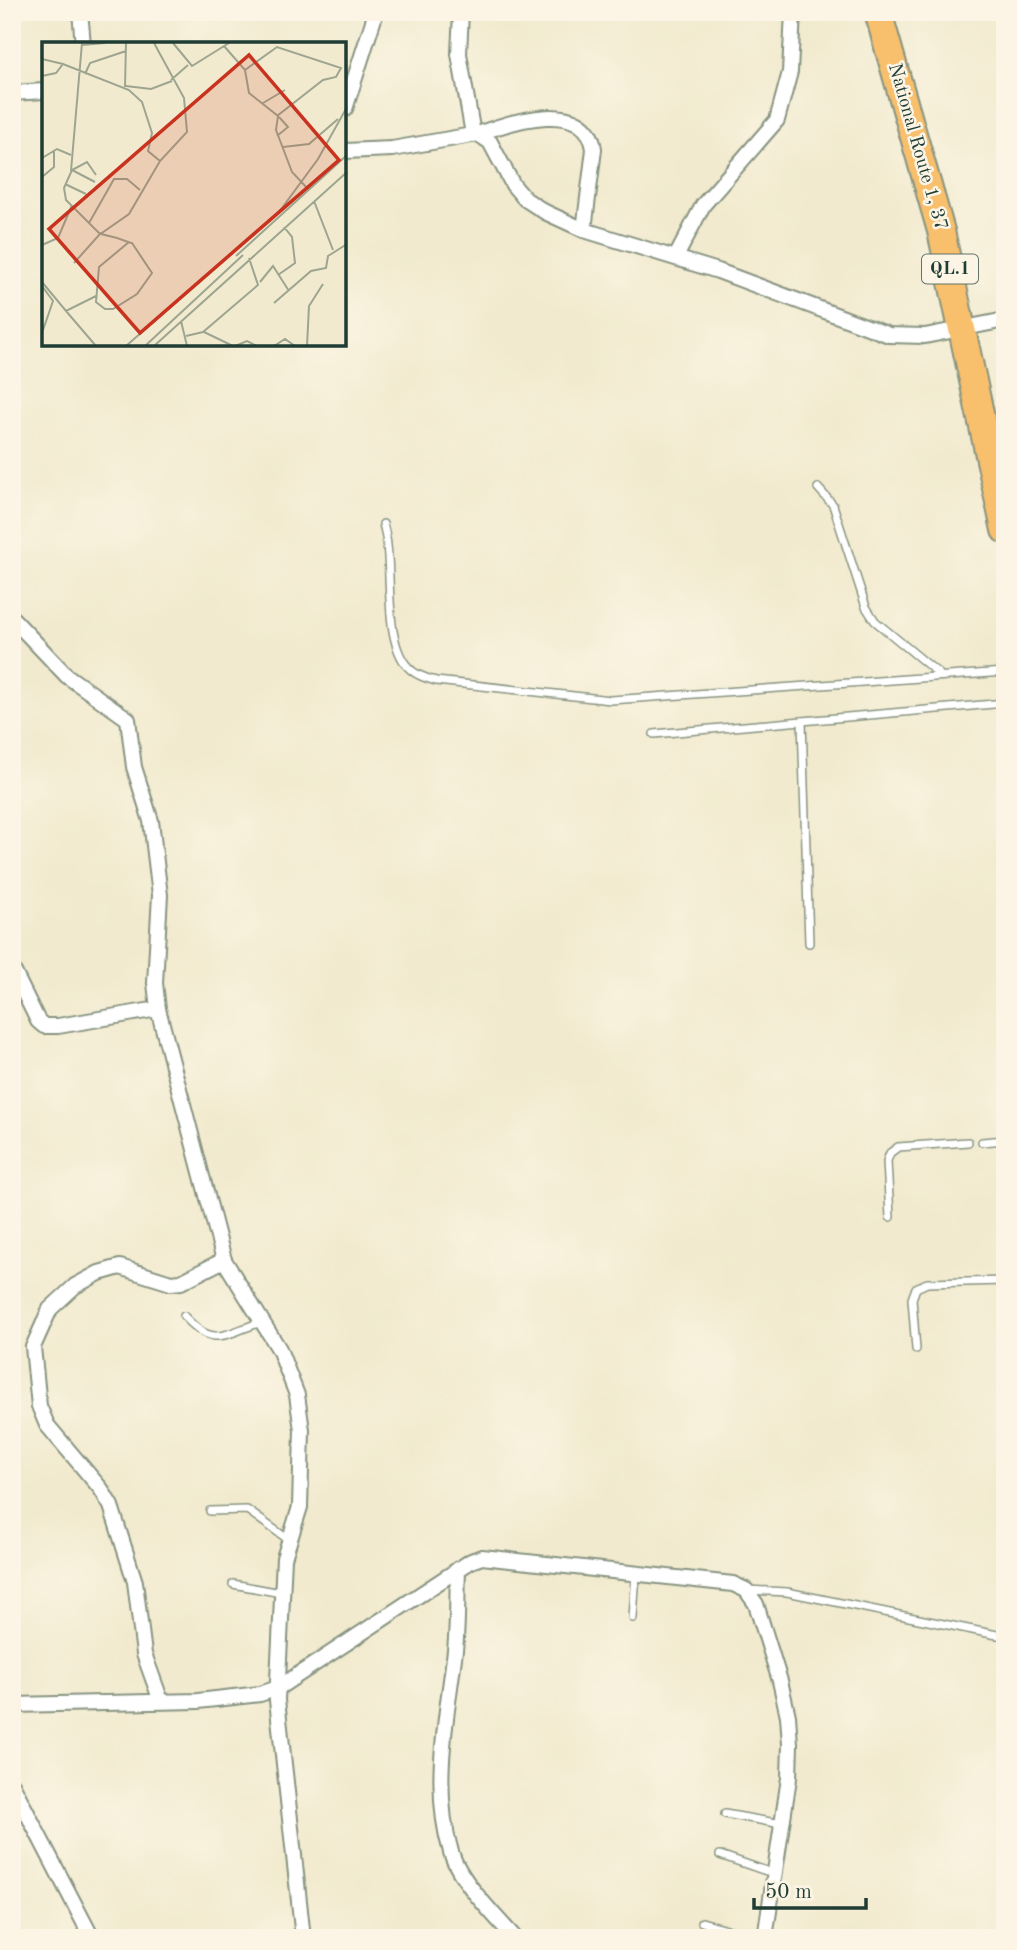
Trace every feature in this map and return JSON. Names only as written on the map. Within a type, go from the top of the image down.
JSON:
[{"type":"highway","name":"National Route 1, 37","points":[[878,12],[941,231],[1005,530]]},
{"type":"street","points":[[80,12],[83,42]]},
{"type":"street","points":[[346,106],[376,12]]},
{"type":"street","points":[[461,12],[459,54],[476,134],[491,142],[513,185],[525,199],[545,212],[584,230],[676,257],[889,335],[925,336],[1005,320]]},
{"type":"street","points":[[676,257],[699,211],[776,120],[790,72],[793,12]]},
{"type":"street","points":[[12,93],[42,91]]},
{"type":"street","points":[[346,151],[392,149],[476,134],[519,121],[555,118],[576,120],[592,138],[594,149],[584,230]]},
{"type":"street","points":[[12,618],[67,677],[128,719],[134,767],[147,800],[151,821],[160,895],[155,983],[158,1009],[224,1260],[288,1370],[297,1395],[302,1430],[300,1507],[289,1540],[281,1592],[278,1688],[303,1938]]},
{"type":"street","points":[[12,968],[38,1021],[44,1026],[158,1009]]},
{"type":"street","points":[[161,1701],[144,1654],[135,1582],[115,1516],[101,1489],[47,1425],[39,1406],[33,1347],[50,1308],[75,1286],[99,1273],[120,1267],[171,1283],[181,1282],[224,1260]]},
{"type":"street","points":[[12,1704],[161,1701],[260,1694],[278,1688],[458,1569],[482,1558],[706,1579],[733,1584],[746,1590],[756,1604],[788,1716],[789,1778],[765,1938]]},
{"type":"street","points":[[458,1569],[455,1647],[442,1767],[445,1819],[451,1854],[473,1889],[514,1938]]},
{"type":"street","points":[[12,1784],[93,1938]]},
{"type":"lane","points":[[818,488],[833,505],[866,607],[875,621],[940,674]]},
{"type":"lane","points":[[383,524],[391,570],[394,632],[399,653],[407,667],[421,677],[436,681],[611,700],[940,674],[1005,672]]},
{"type":"lane","points":[[654,734],[1005,703]]},
{"type":"lane","points":[[802,721],[809,943]]},
{"type":"lane","points":[[982,1142],[1005,1140]]},
{"type":"lane","points":[[890,1217],[887,1161],[890,1153],[898,1147],[968,1142]]},
{"type":"lane","points":[[916,1349],[912,1300],[916,1289],[927,1283],[1005,1281]]},
{"type":"lane","points":[[184,1316],[200,1333],[212,1338],[262,1322]]},
{"type":"lane","points":[[210,1511],[247,1510],[289,1540]]},
{"type":"lane","points":[[633,1618],[636,1572]]},
{"type":"lane","points":[[233,1584],[281,1592]]},
{"type":"lane","points":[[746,1590],[787,1592],[997,1635]]},
{"type":"lane","points":[[725,1814],[783,1824]]},
{"type":"lane","points":[[720,1855],[775,1874]]},
{"type":"lane","points":[[702,1923],[757,1938]]}]
